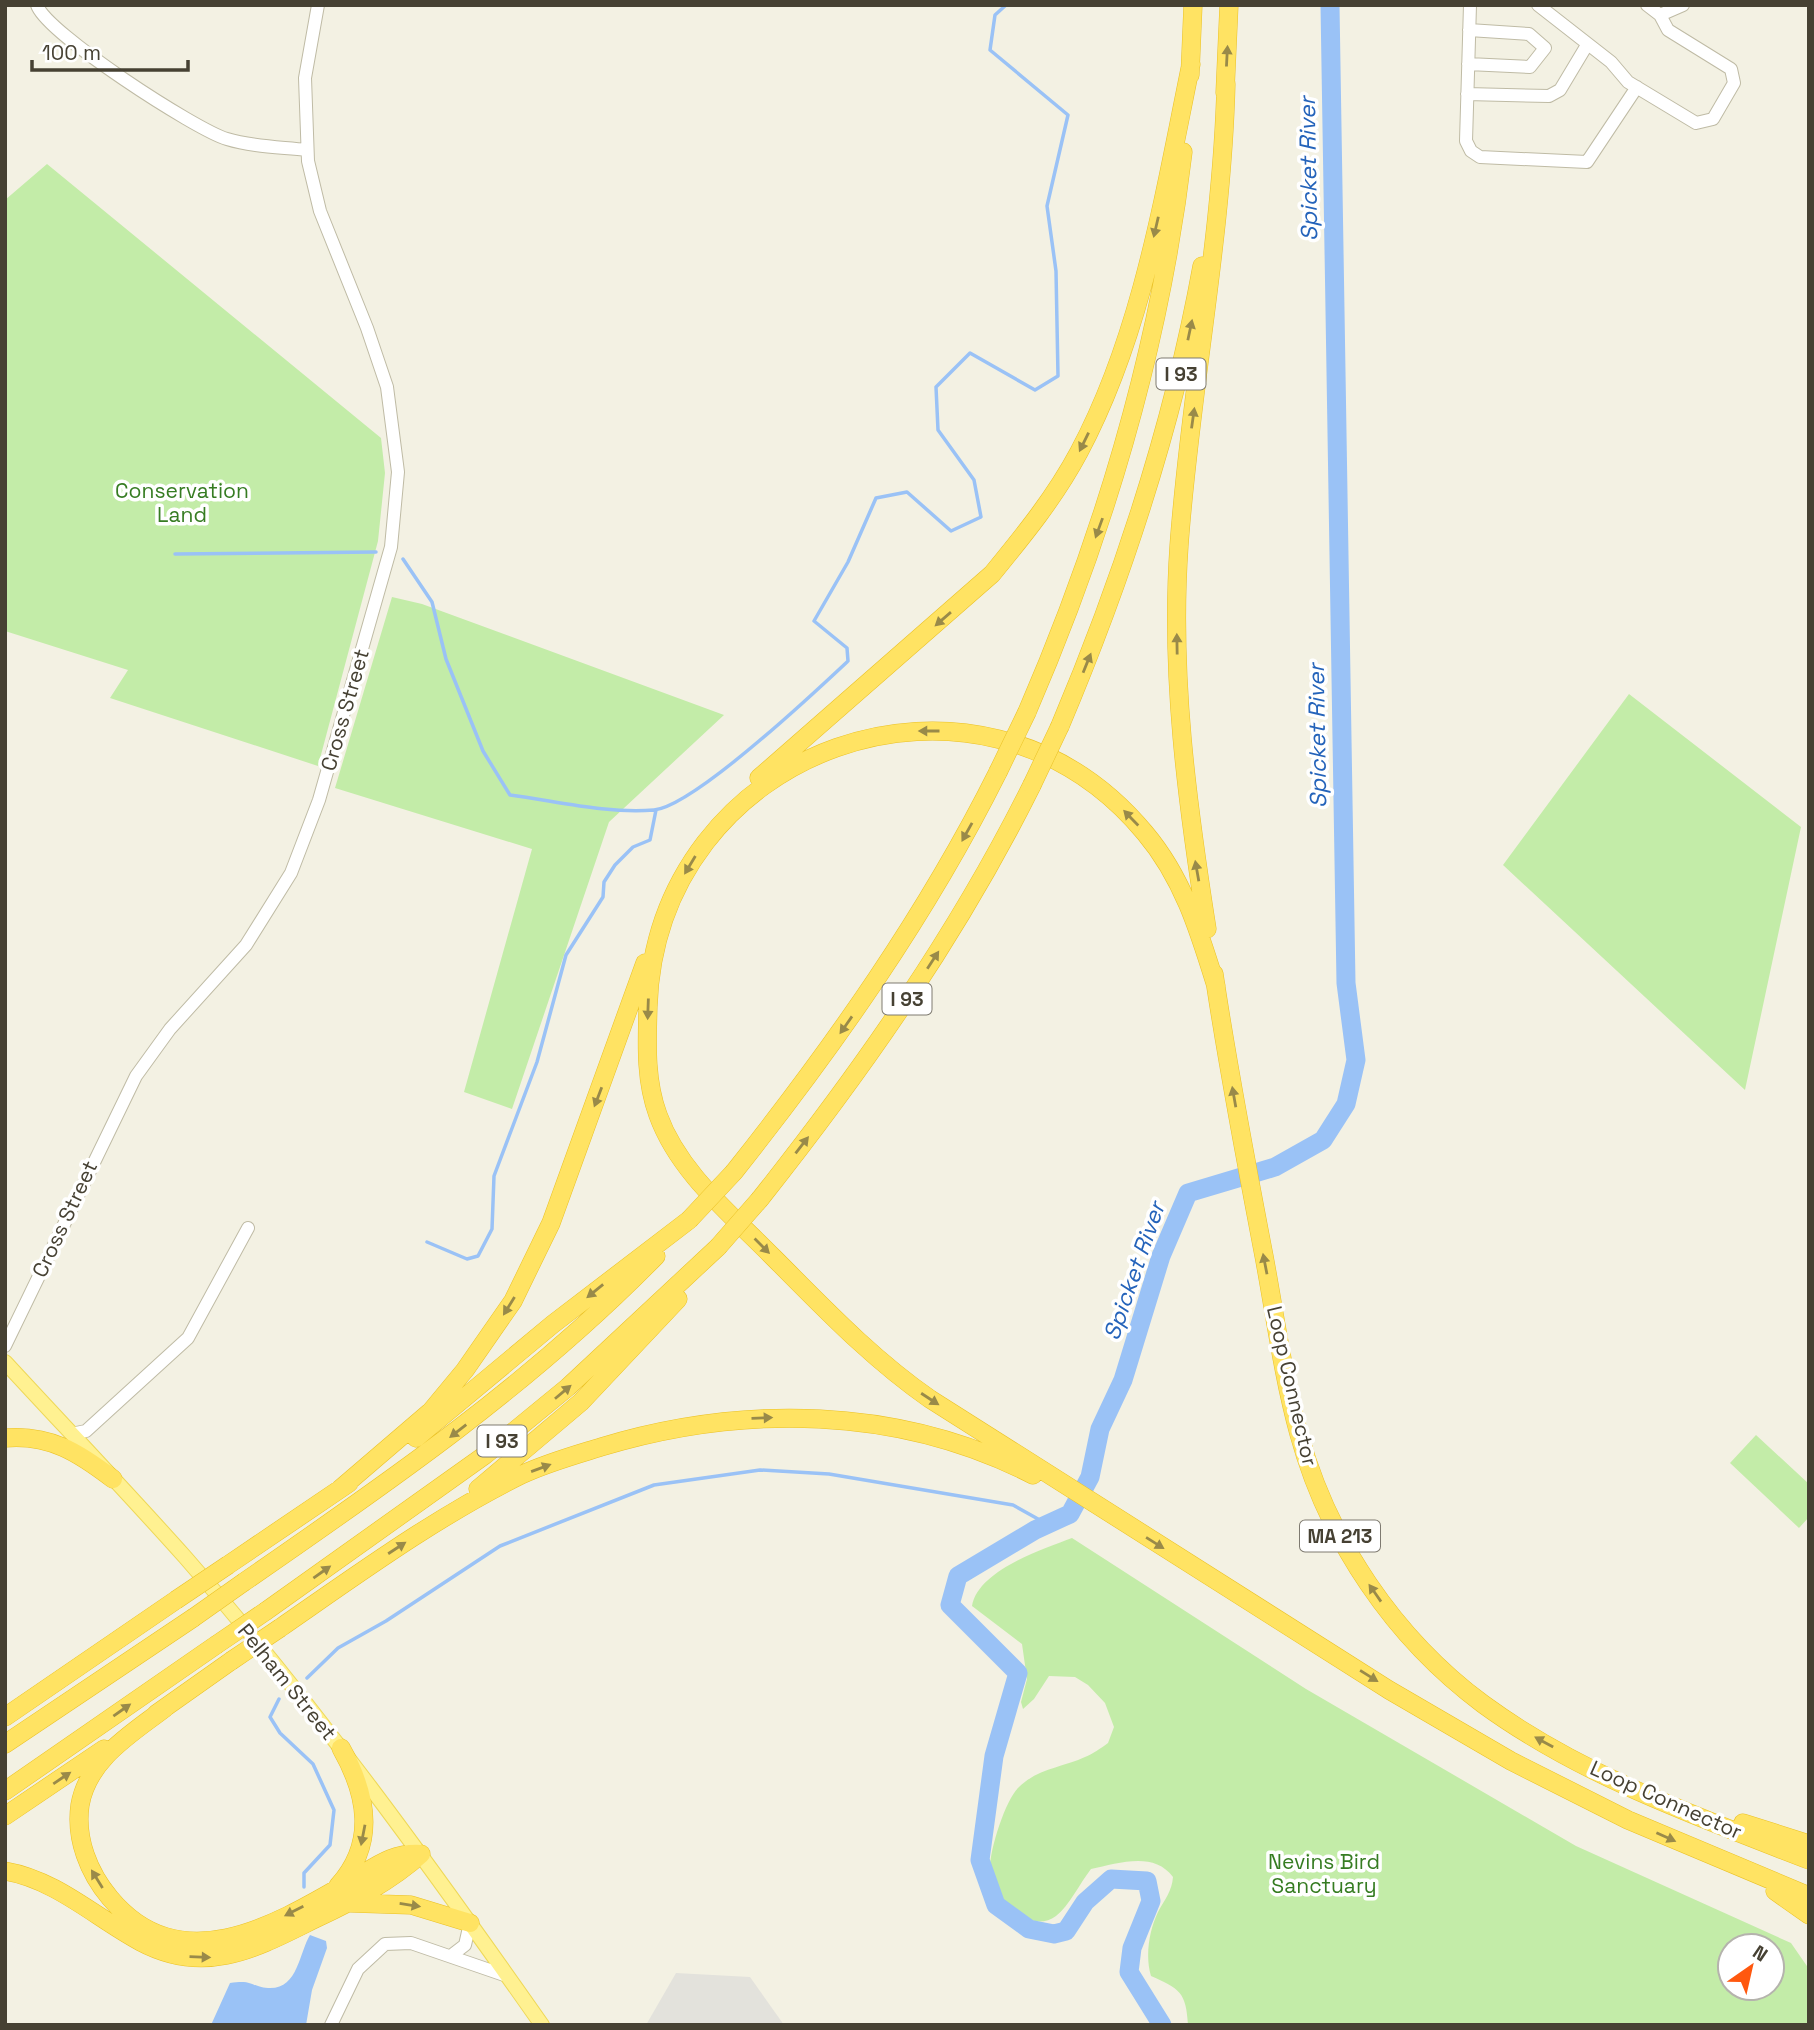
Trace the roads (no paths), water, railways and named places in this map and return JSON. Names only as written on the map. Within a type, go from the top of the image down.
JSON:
[{"type":"highway","name":"I 93","points":[[5,1744],[400,1474],[505,1394],[616,1295],[734,1171],[809,1078],[870,990],[950,862],[998,772],[1027,712],[1070,608],[1106,507],[1141,388],[1170,248],[1191,64],[1193,5]]},
{"type":"highway","name":"I 93","points":[[5,1791],[266,1611],[495,1447],[568,1387],[718,1247],[760,1199],[898,1013],[971,898],[1032,785],[1060,726],[1117,584],[1167,432],[1206,247],[1226,83],[1230,5]]},
{"type":"highway","points":[[340,1489],[431,1411],[465,1370],[513,1301],[551,1223],[643,968],[692,861],[758,778],[992,573],[1024,535],[1064,477],[1104,399],[1140,294],[1191,64]]},
{"type":"highway","points":[[1216,986],[1187,796],[1177,641],[1185,479],[1223,174],[1226,83]]},
{"type":"highway","points":[[725,818],[761,786],[788,769],[820,753],[867,738],[896,732],[941,730],[1024,746],[1088,780],[1145,833],[1187,900],[1216,986]]},
{"type":"highway","points":[[665,918],[650,983],[648,1067],[658,1116],[682,1161],[699,1183],[883,1364],[930,1399],[1046,1471],[1069,1489]]},
{"type":"highway","name":"Loop Connector","points":[[1216,986],[1246,1164],[1299,1434],[1318,1488],[1351,1556],[1386,1608],[1409,1636],[1466,1690],[1522,1730],[1617,1780],[1809,1860]]},
{"type":"highway","points":[[5,1717],[447,1415],[553,1324],[689,1220]]},
{"type":"highway","points":[[437,1522],[582,1402],[656,1326],[718,1247]]},
{"type":"highway","points":[[5,1816],[437,1522],[524,1474],[581,1453],[670,1430],[755,1418],[805,1417],[902,1430],[981,1451],[1069,1489]]},
{"type":"highway","points":[[5,1438],[55,1442],[77,1452],[113,1479]]},
{"type":"highway","name":"Loop Connector","points":[[1069,1489],[1511,1761],[1605,1808],[1809,1896]]},
{"type":"highway","points":[[5,1706],[50,1685]]},
{"type":"highway","points":[[165,1708],[101,1760],[89,1780],[80,1804],[79,1822],[85,1855],[99,1884],[119,1908],[158,1934],[204,1942],[251,1932],[333,1892],[401,1853],[421,1854]]},
{"type":"highway","points":[[333,1892],[353,1866],[366,1827],[359,1785],[341,1748]]},
{"type":"highway","points":[[1617,1780],[1809,1844]]},
{"type":"highway","points":[[5,1871],[50,1886],[144,1944],[190,1957],[212,1957],[248,1951],[348,1903],[421,1854]]},
{"type":"highway","points":[[1723,1861],[1778,1893],[1809,1915]]},
{"type":"highway","points":[[348,1903],[411,1905],[470,1923]]},
{"type":"main road","name":"Pelham Street","points":[[5,1362],[185,1557],[341,1748],[421,1854],[542,2025]]},
{"type":"street","points":[[37,5],[43,17],[74,43],[209,132],[244,143],[307,150]]},
{"type":"street","name":"Cross Street","points":[[5,1346],[135,1076],[165,1035],[246,945],[292,873],[319,800],[384,577],[397,498],[397,454],[392,413],[372,340],[320,211],[307,150],[305,78],[318,5]]},
{"type":"street","points":[[1470,5],[1466,141],[1471,151],[1480,157],[1587,162],[1637,88]]},
{"type":"street","points":[[1538,5],[1611,62],[1637,88],[1696,123],[1713,119],[1734,83],[1731,69],[1668,30],[1660,15],[1647,5]]},
{"type":"street","points":[[1660,15],[1683,5]]},
{"type":"street","points":[[1468,64],[1530,67],[1545,48],[1529,34],[1469,30]]},
{"type":"street","points":[[1467,94],[1549,96],[1560,90],[1587,45]]},
{"type":"street","points":[[71,1434],[86,1432],[188,1338],[248,1228]]},
{"type":"street","points":[[452,1955],[465,1945],[470,1923]]},
{"type":"street","points":[[331,2025],[358,1969],[379,1947],[398,1941],[452,1955],[507,1976]]},
{"type":"water","points":[[310,1935],[326,1941],[327,1948],[312,1990],[306,2025],[211,2025],[230,1983],[244,1982],[268,1988],[286,1983],[296,1969]]},
{"type":"waterway","points":[[403,559],[432,602],[446,659],[483,751],[510,795],[600,809],[654,810],[672,804],[697,789],[754,746],[809,697],[848,661],[847,648],[814,621],[848,562],[876,498],[907,492],[951,531],[981,517],[974,480],[938,430],[936,387],[970,353],[1035,390],[1058,376],[1056,271],[1047,206],[1068,115],[990,50],[995,15],[1006,5]]},
{"type":"waterway","name":"Spicket River","points":[[1162,2025],[1129,1972],[1132,1948],[1151,1901],[1147,1881],[1111,1879],[1085,1902],[1066,1931],[1054,1934],[1029,1929],[996,1905],[980,1860],[994,1756],[1018,1673],[950,1605],[958,1576],[1035,1530],[1070,1514],[1090,1477],[1100,1429],[1123,1380],[1161,1256],[1188,1193],[1275,1167],[1323,1140],[1346,1104],[1356,1060],[1346,983],[1330,5]]},
{"type":"waterway","points":[[175,554],[376,552]]},
{"type":"waterway","points":[[427,1242],[467,1259],[478,1256],[492,1229],[494,1176],[537,1062],[566,955],[603,897],[604,882],[615,865],[633,847],[650,840],[656,810]]},
{"type":"waterway","points":[[307,1678],[338,1648],[386,1621],[500,1546],[654,1485],[760,1470],[829,1474],[1013,1505],[1047,1524]]},
{"type":"waterway","points":[[279,1699],[270,1717],[280,1733],[313,1764],[334,1810],[330,1845],[304,1873],[304,1887]]},
{"type":"park label","name":"Conservation Land","points":[[182,503]]},
{"type":"park label","name":"Nevins Bird Sanctuary","points":[[1324,1874]]}]
